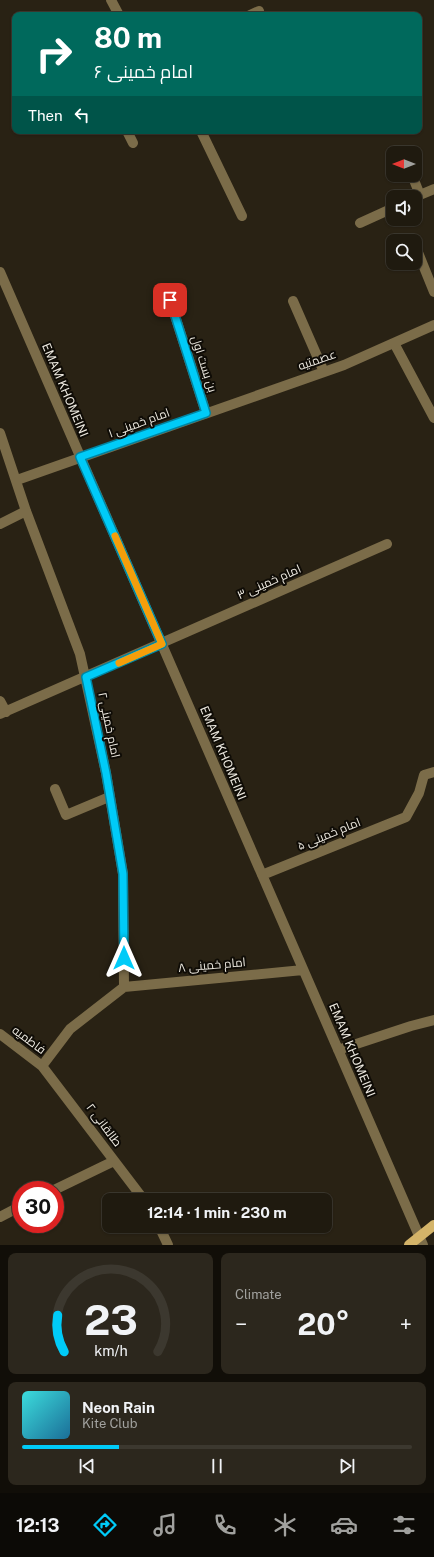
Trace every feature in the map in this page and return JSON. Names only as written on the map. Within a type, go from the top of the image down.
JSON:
[{"type":"main road","points":[[409,1245],[421,1241],[434,1224]]},
{"type":"street","points":[[111,0],[118,12]]},
{"type":"street","points":[[128,134],[133,143]]},
{"type":"street","points":[[202,134],[242,216]]},
{"type":"street","points":[[422,194],[434,189]]},
{"type":"street","points":[[360,223],[386,211]]},
{"type":"street","points":[[422,262],[434,292]]},
{"type":"street","name":"EMAM KHOMEINI","points":[[0,272],[421,1241]]},
{"type":"street","name":"بن بست اول","points":[[170,300],[206,413]]},
{"type":"street","points":[[293,301],[324,372]]},
{"type":"street","name":"عصمتیه","points":[[206,413],[344,365],[434,325]]},
{"type":"street","points":[[394,343],[434,418]]},
{"type":"street","name":"امام خمینی ۱","points":[[17,480],[206,413]]},
{"type":"street","name":"امام خمینی ۲","points":[[0,433],[17,480],[26,511],[80,654],[86,677],[110,797],[123,874],[124,987]]},
{"type":"street","points":[[0,524],[26,511]]},
{"type":"street","name":"امام خمینی ۳","points":[[3,713],[387,544]]},
{"type":"street","points":[[0,701],[3,713]]},
{"type":"street","name":"امام خمینی ۵","points":[[262,875],[406,817],[419,793],[424,776],[434,772]]},
{"type":"street","points":[[55,789],[66,815],[110,797]]},
{"type":"street","name":"امام خمینی ۸","points":[[124,987],[303,970]]},
{"type":"street","points":[[42,1066],[70,1029],[124,987]]},
{"type":"street","points":[[338,1050],[434,1020]]},
{"type":"street","name":"فاطمیه","points":[[0,1034],[42,1066]]},
{"type":"street","name":"طالقانی ۲","points":[[42,1066],[139,1193]]},
{"type":"street","points":[[64,1185],[114,1161]]},
{"type":"street","points":[[0,1217],[12,1211]]},
{"type":"street","points":[[162,1233],[168,1245]]},
{"type":"slow traffic","points":[[115,536],[162,644],[119,663]]},
{"type":"route","points":[[124,958],[123,874],[106,773],[86,677],[162,644],[80,457],[206,413],[170,300]]}]
